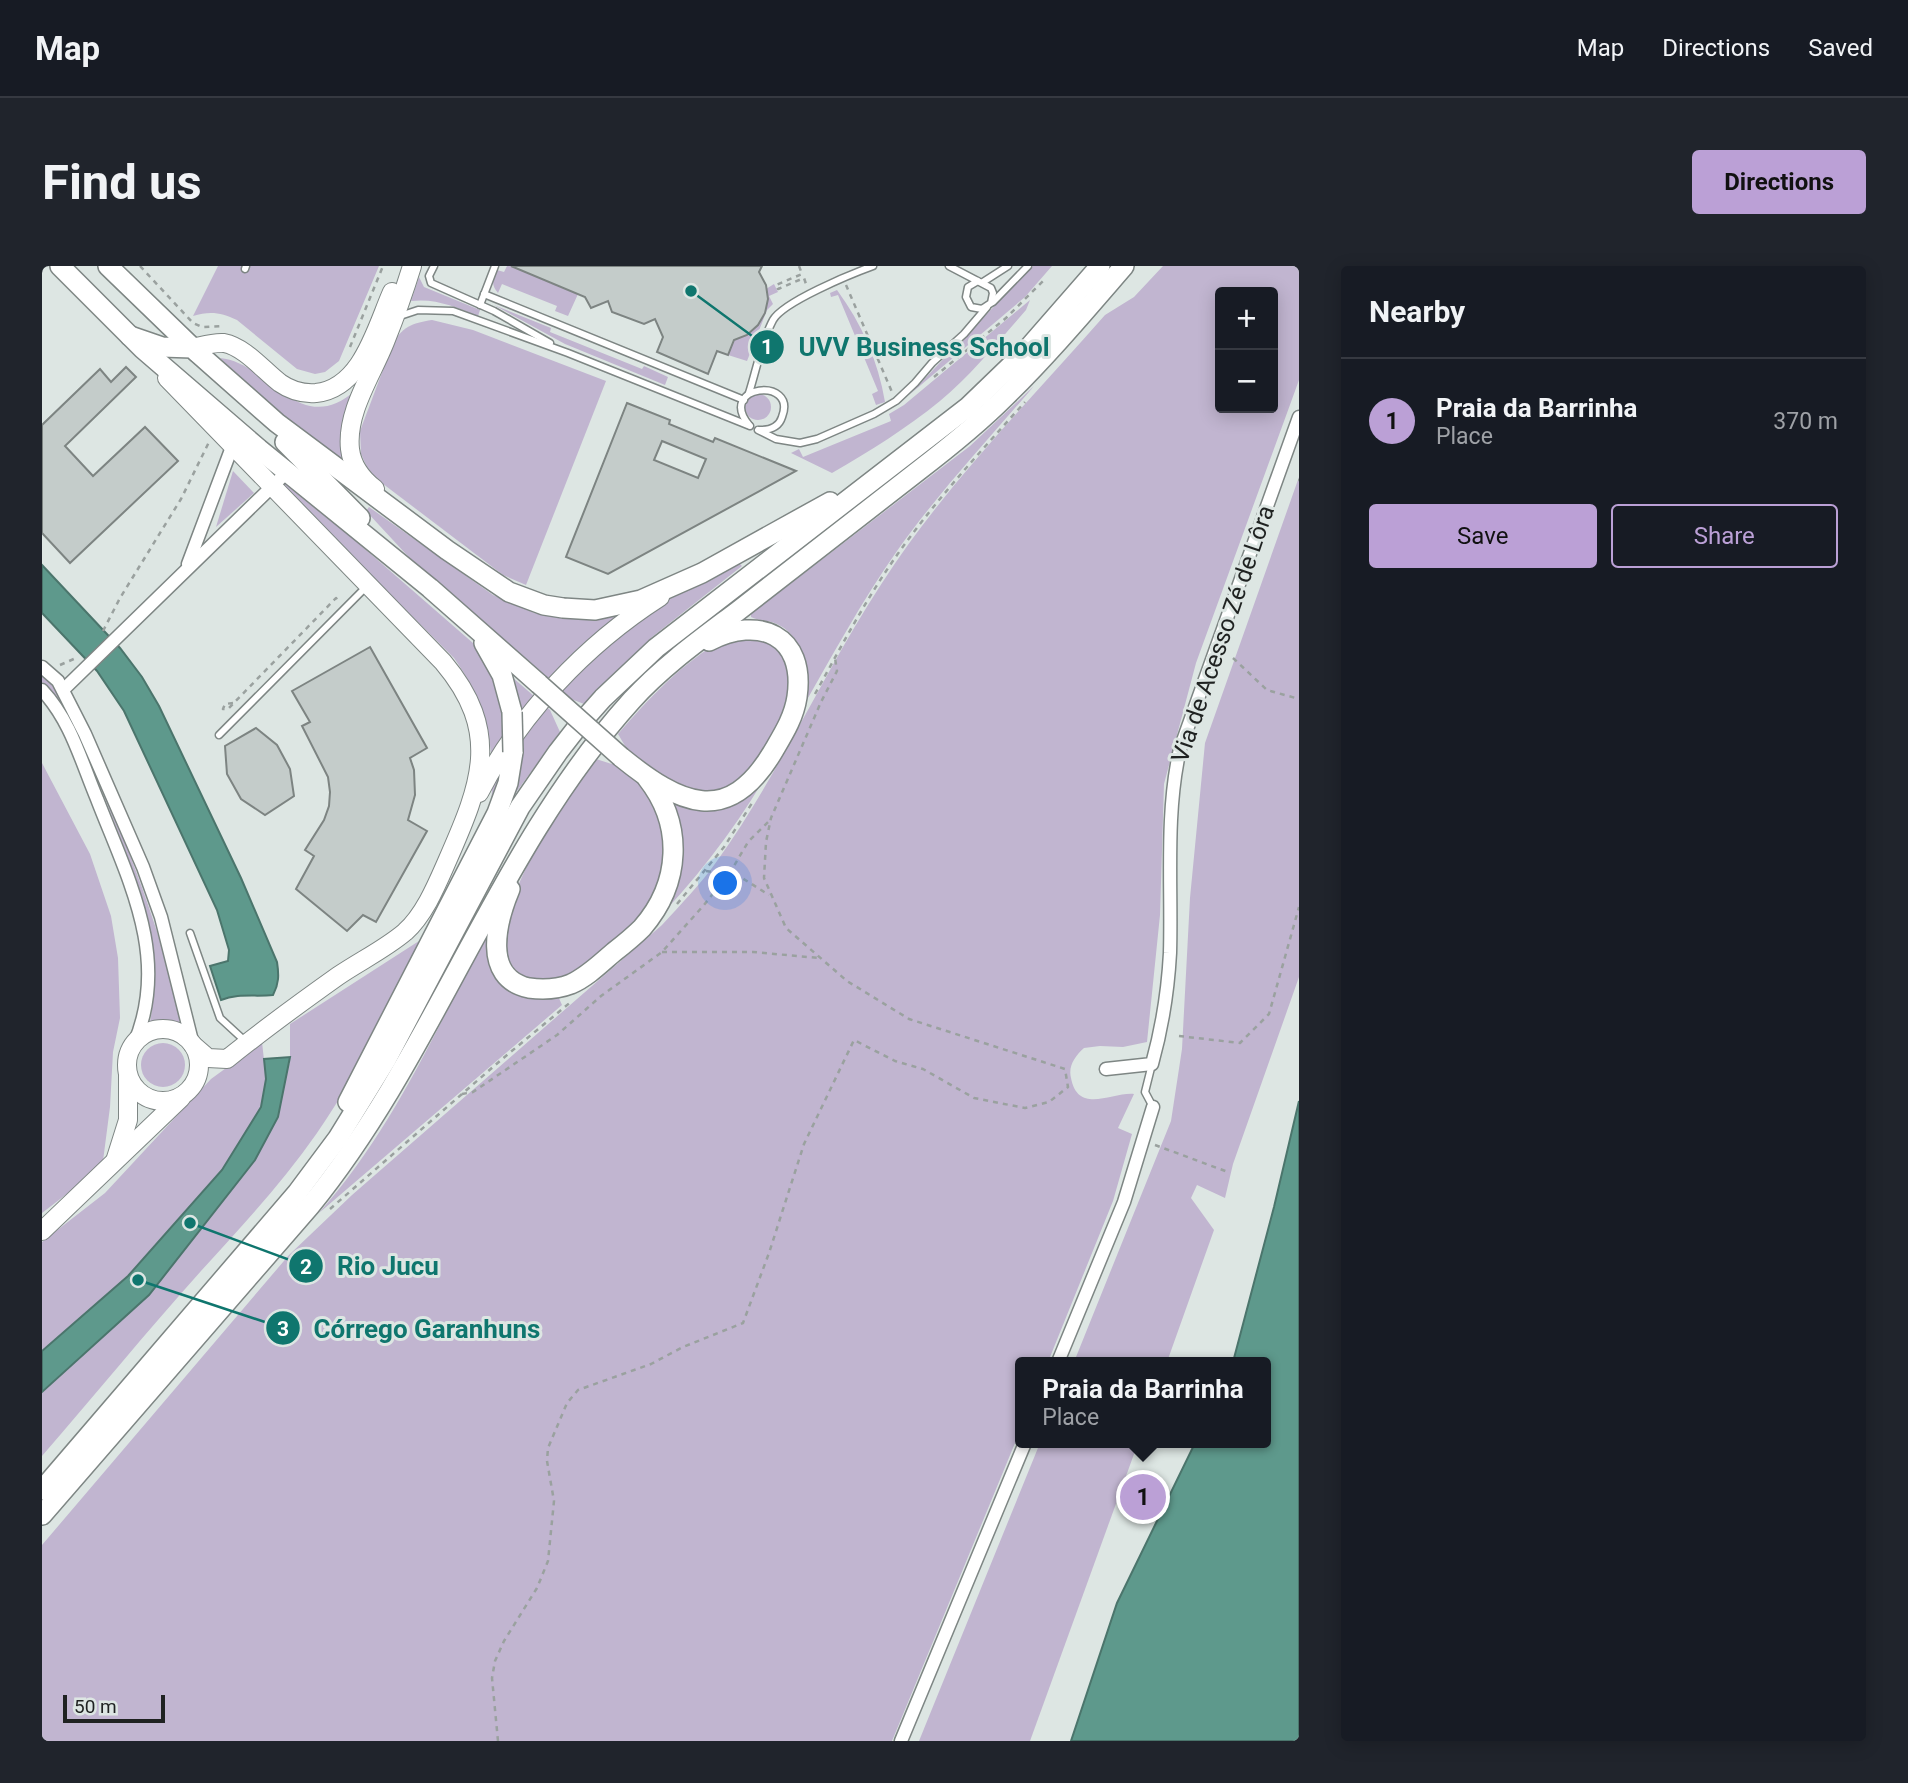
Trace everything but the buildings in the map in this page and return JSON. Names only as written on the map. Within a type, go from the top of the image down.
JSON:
[{"type":"main road","points":[[60,266],[137,342],[287,472],[430,588],[647,778],[666,790],[692,799],[718,800],[738,792],[763,769],[788,726],[797,699],[798,670],[792,653],[781,640],[766,631],[740,630],[721,636],[668,665]]},
{"type":"main road","points":[[108,266],[430,588]]},
{"type":"main road","points":[[137,342],[162,347],[192,348],[224,343],[235,347],[283,385],[298,392],[328,391],[342,384],[365,354],[403,266]]},
{"type":"main road","points":[[412,266],[354,417],[350,447],[358,472],[368,484],[447,551]]},
{"type":"main road","points":[[42,1490],[318,1166],[371,1087],[520,807],[579,725],[603,698],[656,648],[940,431],[1024,354],[1100,266]]},
{"type":"main road","points":[[42,1515],[310,1206],[350,1153],[402,1071],[502,884],[599,739],[631,701],[668,665],[979,421],[1059,341],[1124,266]]},
{"type":"main road","points":[[137,342],[177,390],[433,651],[459,683],[478,726],[481,755],[467,816]]},
{"type":"main road","points":[[192,348],[277,424],[447,551],[509,592],[544,605],[595,610],[618,606],[677,585]]},
{"type":"main road","points":[[113,1165],[128,1119],[127,1062],[134,1044],[149,1032],[158,1029],[178,1032],[208,1058],[227,1059],[246,1042],[403,933],[421,912],[435,887],[467,816],[504,752],[555,686],[609,635],[677,585],[886,472]]},
{"type":"main road","points":[[275,1217],[322,1152],[497,813],[508,783],[513,752],[512,712],[507,690],[495,661],[469,622]]},
{"type":"main road","points":[[539,825],[506,900],[498,928],[496,954],[508,977],[523,986],[542,989],[572,983],[591,972],[639,930],[665,893],[673,866],[674,839],[663,800],[647,778]]},
{"type":"main road","points":[[42,1231],[189,1090],[195,1082],[199,1063],[193,1045]]},
{"type":"main road","points":[[127,1072],[136,1089],[153,1100],[172,1100],[189,1090]]},
{"type":"street","name":"Via de Acesso Zé de Lôra","points":[[1152,1064],[1169,971],[1172,800],[1180,749],[1299,417]]},
{"type":"street","points":[[187,567],[232,447]]},
{"type":"street","points":[[63,690],[287,472]]},
{"type":"street","points":[[42,667],[58,681],[100,763],[154,895],[193,1045]]},
{"type":"street","points":[[42,690],[62,718],[78,748],[123,860],[138,907],[148,983],[145,1012],[134,1044]]},
{"type":"street","points":[[1106,1069],[1152,1064]]},
{"type":"street","points":[[1060,1357],[1124,1202],[1153,1107]]},
{"type":"street","points":[[901,1741],[1023,1448]]},
{"type":"lane","points":[[434,266],[429,276],[431,283],[480,305],[568,353]]},
{"type":"lane","points":[[480,305],[495,266]]},
{"type":"lane","points":[[750,393],[774,318],[793,302],[873,266]]},
{"type":"lane","points":[[949,266],[991,288],[993,293],[989,305]]},
{"type":"lane","points":[[989,305],[976,309],[967,303],[968,287],[1007,266]]},
{"type":"lane","points":[[393,320],[418,310],[453,311],[568,353],[750,426],[744,419],[744,400],[757,389],[767,389],[782,400],[784,409],[776,426],[768,430],[758,430],[776,439],[800,443],[817,439],[874,414],[896,401],[1028,266]]},
{"type":"lane","points":[[484,294],[744,400]]},
{"type":"lane","points":[[219,735],[367,586]]},
{"type":"lane","points":[[190,933],[220,1018],[246,1042]]},
{"type":"lane","points":[[1152,1064],[1145,1092],[1153,1107]]},
{"type":"path","points":[[140,266],[193,323],[202,327],[229,328]]},
{"type":"path","points":[[347,355],[383,266]]},
{"type":"path","points":[[799,266],[802,274],[776,285],[778,289],[804,278]]},
{"type":"path","points":[[843,278],[896,401]]},
{"type":"path","points":[[930,380],[1013,311],[1043,281]]},
{"type":"path","points":[[811,700],[880,581],[918,526],[1032,394]]},
{"type":"path","points":[[108,624],[120,598],[181,499],[212,436]]},
{"type":"path","points":[[233,703],[336,598],[345,608]]},
{"type":"path","points":[[498,1741],[492,1678],[495,1661],[504,1641],[537,1588],[548,1561],[554,1501],[547,1461],[548,1448],[567,1402],[578,1390],[651,1364],[683,1347],[743,1323],[769,1254],[804,1144],[855,1040],[895,1061],[923,1069],[974,1098],[1025,1108],[1049,1102],[1068,1087],[1065,1069],[909,1019],[847,981],[786,928],[764,878],[763,860],[771,818],[837,671],[835,658]]},
{"type":"path","points":[[1233,658],[1267,690],[1299,699]]},
{"type":"path","points":[[675,906],[706,871],[755,799]]},
{"type":"path","points":[[460,1095],[473,1092],[557,1035],[601,996],[662,952],[731,871],[748,842],[771,818]]},
{"type":"path","points":[[706,871],[731,871],[771,896]]},
{"type":"path","points":[[1179,1036],[1240,1043],[1269,1014],[1299,907]]},
{"type":"path","points":[[662,952],[753,952],[820,958]]},
{"type":"path","points":[[324,1214],[572,1001]]},
{"type":"path","points":[[1142,1140],[1228,1171]]},
{"type":"shaded area","points":[[218,266],[379,266],[339,361],[325,372],[315,374],[297,369],[237,320],[215,313],[193,316]]},
{"type":"shaded area","points":[[507,266],[514,266],[578,294],[568,316],[555,311],[557,306],[502,284],[498,293],[493,284],[494,276],[497,270],[504,272]]},
{"type":"shaded area","points":[[1033,266],[1052,266],[1025,297],[909,395]]},
{"type":"shaded area","points":[[1163,266],[1299,266],[1299,380],[1196,663],[1164,784],[1160,915],[1147,1042],[1123,1047],[1084,1048],[1070,1069],[1075,1089],[1088,1099],[1134,1094],[1118,1128],[1132,1134],[1113,1201],[1050,1357],[1015,1357],[1015,1443],[892,1741],[42,1741],[42,1545],[289,1255],[352,1195],[662,925],[698,886],[761,793],[882,583],[933,512],[1105,315],[1134,297]]},
{"type":"shaded area","points":[[419,277],[424,287],[480,310],[478,316],[437,302],[411,301]]},
{"type":"shaded area","points":[[774,284],[778,292],[769,296],[773,304],[767,310],[747,361],[728,355],[734,340],[747,335],[766,289]]},
{"type":"shaded area","points":[[837,290],[868,343],[885,402],[876,405],[872,394],[878,391],[838,295],[831,297],[830,293]]},
{"type":"shaded area","points":[[1030,300],[1026,310],[952,391],[915,421],[874,448],[832,473],[791,453],[799,449],[803,457],[891,421],[889,414],[904,405]]},
{"type":"shaded area","points":[[494,305],[551,328],[550,332],[668,377],[665,385],[565,344]]},
{"type":"shaded area","points":[[432,320],[473,330],[606,381],[526,585],[503,575],[370,474],[361,454],[360,431],[392,346],[399,334],[408,327]]},
{"type":"shaded area","points":[[220,358],[255,372],[301,403],[318,407],[336,403],[356,390],[345,466],[301,435]]},
{"type":"shaded area","points":[[1034,386],[946,488],[897,551],[859,610],[800,712],[802,663],[795,640],[777,624],[751,617],[751,614],[970,446]]},
{"type":"shaded area","points":[[758,394],[767,398],[771,407],[767,416],[758,420],[749,416],[745,407],[749,398]]},
{"type":"shaded area","points":[[234,435],[550,710],[560,732],[512,798],[490,810],[492,770],[487,731],[475,693],[454,658],[232,437]]},
{"type":"shaded area","points":[[233,471],[254,493],[216,527]]},
{"type":"shaded area","points":[[1299,477],[1299,977],[1233,1164],[1225,1198],[1197,1185],[1191,1198],[1214,1230],[1169,1357],[1076,1357],[1171,1121],[1182,1049],[1190,898],[1205,743]]},
{"type":"shaded area","points":[[369,507],[493,595],[534,613],[565,619],[598,619],[635,612],[739,563],[742,566],[652,637],[584,704],[561,695],[418,567],[366,511]]},
{"type":"shaded area","points":[[42,565],[120,648],[159,706],[241,878],[277,962],[278,979],[273,995],[240,996],[221,1000],[210,966],[228,961],[229,950],[217,910],[124,711],[97,671],[42,613]]},
{"type":"shaded area","points":[[724,639],[766,639],[789,659],[791,699],[755,770],[718,794],[679,789],[628,751],[618,734],[667,682],[694,659]]},
{"type":"shaded area","points":[[42,675],[72,717],[143,889],[169,973],[180,1026],[150,1022],[154,965],[145,911],[137,884],[73,724],[42,682]]},
{"type":"shaded area","points":[[596,759],[618,766],[641,783],[659,810],[667,861],[648,911],[583,970],[563,980],[522,979],[508,963],[505,939],[509,913],[532,856],[565,802]]},
{"type":"shaded area","points":[[42,763],[90,854],[111,916],[118,958],[120,1018],[113,1052],[103,1161],[90,1176],[42,1213]]},
{"type":"shaded area","points":[[766,776],[712,856],[648,929],[658,917],[674,805]]},
{"type":"shaded area","points":[[486,939],[505,987],[523,995],[558,996],[562,1005],[319,1213],[368,1150],[389,1117],[483,940]]},
{"type":"shaded area","points":[[419,941],[386,1015],[360,1063],[304,1151],[42,1456],[42,1392],[149,1295],[290,1063],[290,1024]]},
{"type":"shaded area","points":[[262,1042],[266,1078],[261,1107],[222,1170],[128,1276],[42,1351],[42,1242],[105,1193],[211,1079]]},
{"type":"shaded area","points":[[163,1043],[178,1050],[185,1065],[178,1080],[163,1087],[148,1080],[141,1065],[148,1050]]},
{"type":"shaded area","points":[[290,1057],[278,1117],[255,1160],[149,1295],[42,1392],[42,1351],[128,1276],[222,1170],[261,1107],[266,1079],[264,1059]]},
{"type":"shaded area","points":[[1299,1101],[1299,1741],[1071,1741],[1117,1603],[1193,1448],[1271,1448],[1271,1357],[1234,1357]]},
{"type":"shaded area","points":[[1038,1448],[1136,1448],[1030,1741],[919,1741]]},
{"type":"place","name":"UVV Business School","points":[[691,291]]},
{"type":"place","name":"Rio Jucu","points":[[190,1223]]},
{"type":"place","name":"Córrego Garanhuns","points":[[138,1280]]},
{"type":"place","name":"Praia da Barrinha","points":[[1143,1497]]}]
